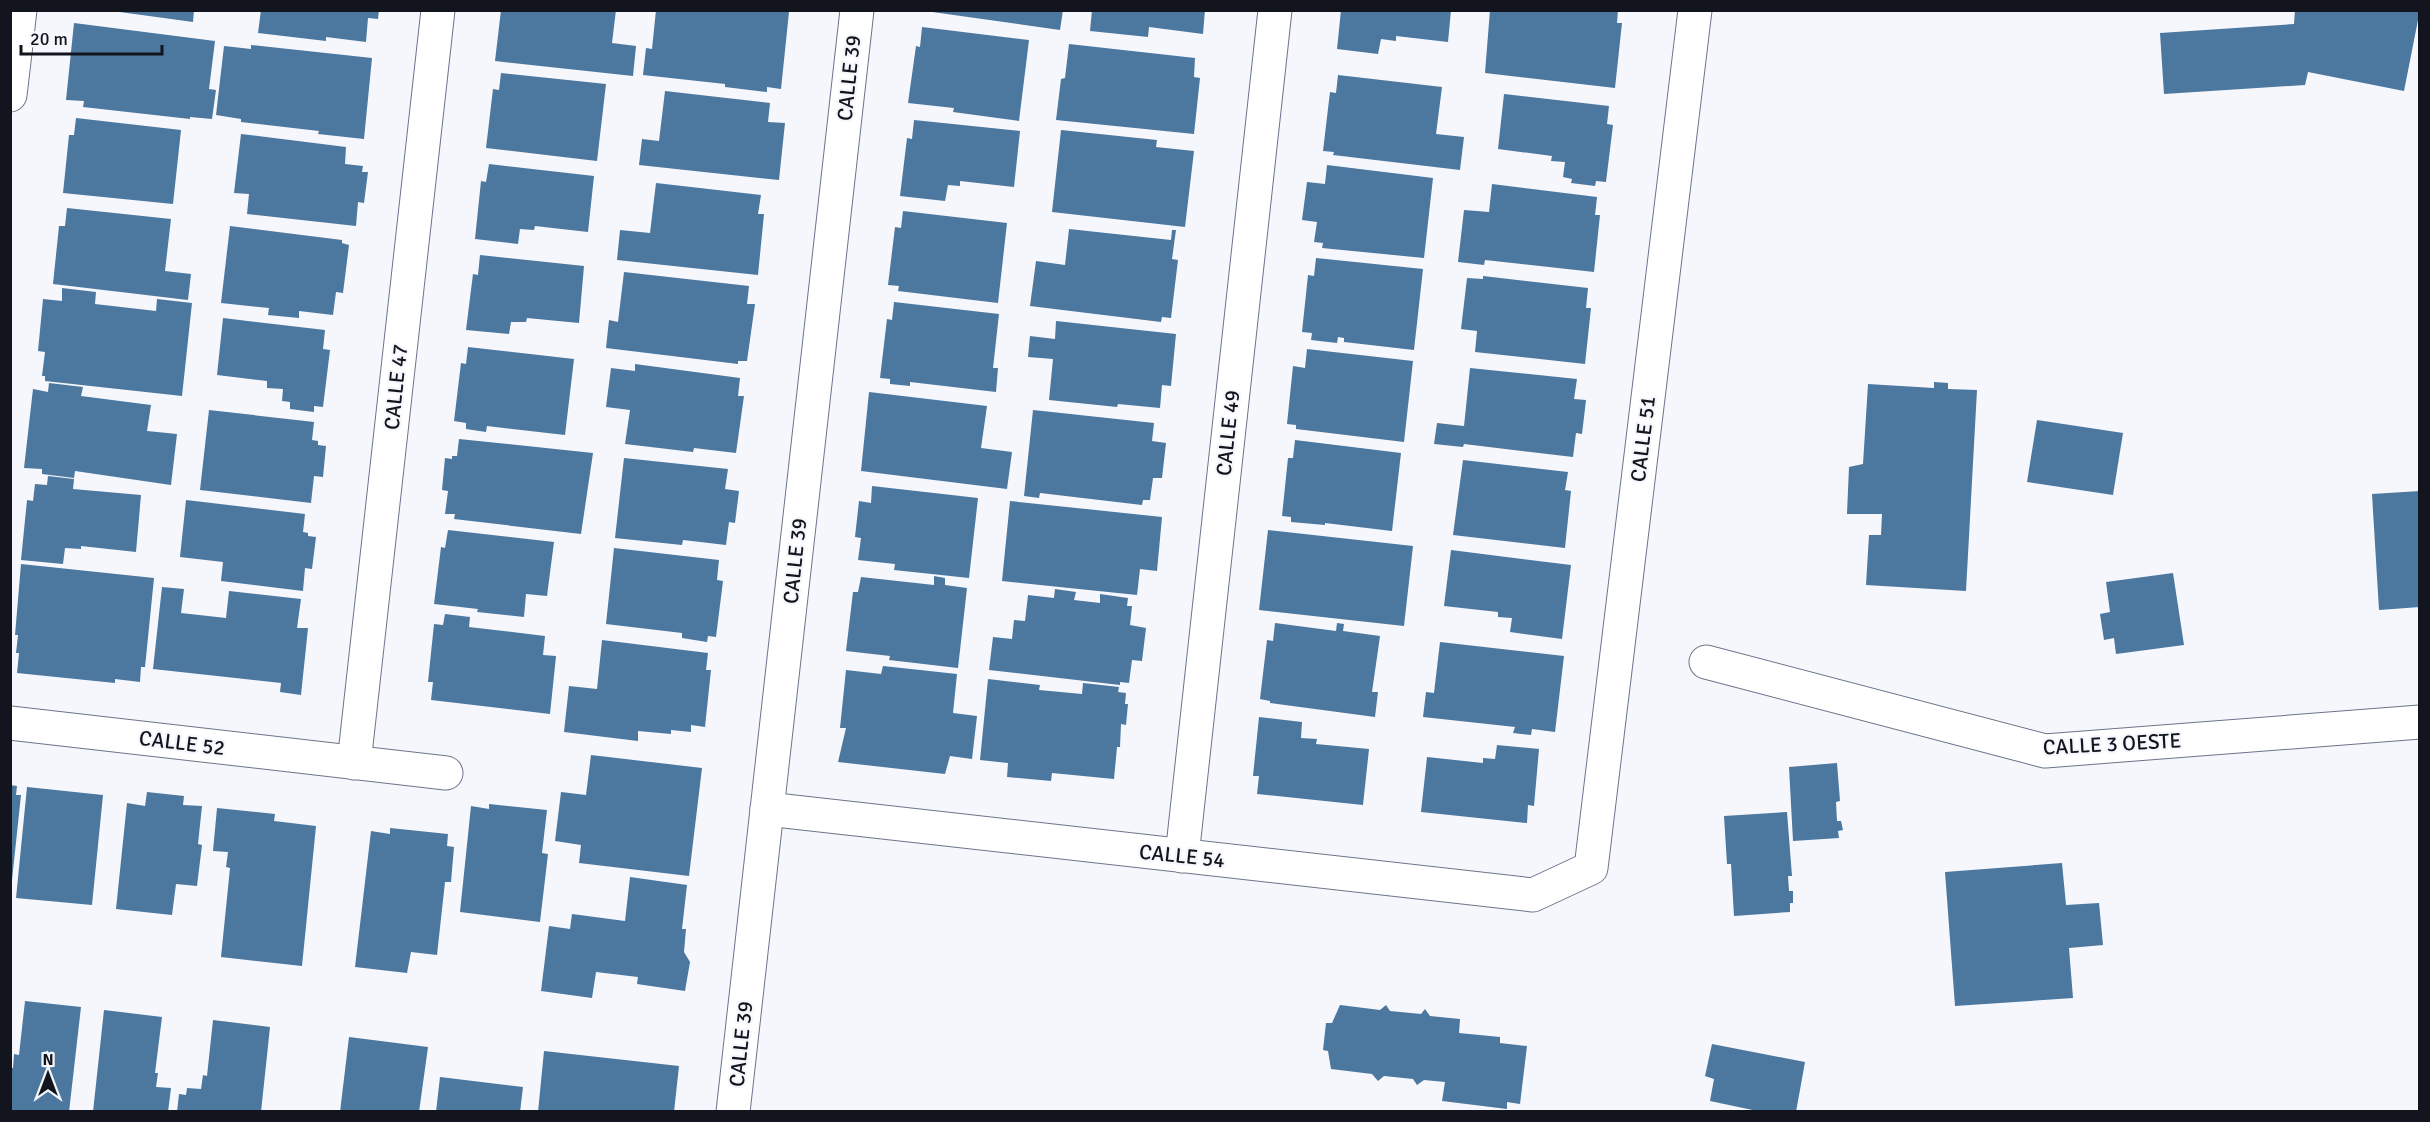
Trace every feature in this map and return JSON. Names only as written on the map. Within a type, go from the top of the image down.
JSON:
[{"type":"street","points":[[10,95],[20,10]]},
{"type":"street","name":"CALLE 47","points":[[354,763],[438,10]]},
{"type":"street","name":"CALLE 39","points":[[733,1112],[857,10]]},
{"type":"street","name":"CALLE 49","points":[[1182,856],[1275,10]]},
{"type":"street","name":"CALLE 51","points":[[1592,868],[1695,10]]},
{"type":"street","name":"CALLE 3 OESTE","points":[[1706,662],[2044,751],[2420,722]]},
{"type":"street","name":"CALLE 52","points":[[10,723],[446,773]]},
{"type":"street","name":"CALLE 54","points":[[767,809],[1533,895],[1592,868]]},
{"type":"building","points":[[105,10],[194,10],[193,22]]},
{"type":"building","points":[[261,10],[379,10],[378,19],[368,18],[366,42],[326,37],[326,41],[258,33]]},
{"type":"building","points":[[501,10],[616,10],[612,43],[636,46],[633,76],[495,61]]},
{"type":"building","points":[[656,10],[789,12],[781,89],[767,87],[767,92],[725,87],[725,84],[643,75],[646,48],[652,49]]},
{"type":"building","points":[[918,10],[1063,10],[1060,30]]},
{"type":"building","points":[[1092,10],[1205,10],[1203,34],[1149,27],[1148,37],[1090,31]]},
{"type":"building","points":[[1341,10],[1451,10],[1448,42],[1396,36],[1396,41],[1381,39],[1378,54],[1337,49]]},
{"type":"building","points":[[1490,10],[1618,10],[1617,23],[1622,23],[1615,88],[1485,73]]},
{"type":"building","points":[[2295,10],[2420,10],[2404,91],[2308,72],[2305,85],[2164,94],[2160,33],[2294,24]]},
{"type":"building","points":[[74,23],[215,41],[209,89],[216,90],[212,119],[190,117],[190,119],[83,107],[84,101],[66,100]]},
{"type":"building","points":[[922,27],[1029,40],[1019,121],[953,112],[954,108],[908,103],[916,46],[920,47]]},
{"type":"building","points":[[1069,44],[1195,58],[1194,77],[1200,78],[1194,134],[1056,120],[1061,79],[1065,78]]},
{"type":"building","points":[[251,45],[372,58],[364,139],[241,122],[241,119],[216,115],[224,46],[251,49]]},
{"type":"building","points":[[501,73],[606,84],[597,161],[486,148],[493,89],[499,90]]},
{"type":"building","points":[[1338,75],[1442,87],[1436,134],[1464,137],[1460,170],[1333,155],[1334,152],[1323,151],[1330,92],[1336,93]]},
{"type":"building","points":[[665,91],[770,103],[768,122],[785,123],[779,180],[639,165],[642,139],[659,141]]},
{"type":"building","points":[[1504,94],[1609,106],[1607,124],[1613,125],[1606,182],[1596,181],[1595,186],[1571,183],[1572,179],[1563,177],[1565,162],[1551,161],[1552,156],[1498,149]]},
{"type":"building","points":[[76,118],[181,130],[173,204],[63,193],[69,135],[74,135]]},
{"type":"building","points":[[914,120],[1020,131],[1014,187],[960,181],[960,186],[948,185],[945,201],[900,196],[907,138],[912,139]]},
{"type":"building","points":[[1061,130],[1157,140],[1156,147],[1194,151],[1185,227],[1052,212]]},
{"type":"building","points":[[241,134],[346,147],[345,164],[363,166],[362,172],[368,172],[364,203],[358,202],[356,226],[247,214],[249,194],[234,193]]},
{"type":"building","points":[[489,164],[594,176],[588,232],[535,226],[534,230],[520,229],[518,244],[475,239],[481,181],[486,182]]},
{"type":"building","points":[[1327,165],[1433,178],[1424,258],[1322,248],[1323,243],[1314,242],[1317,222],[1302,220],[1307,182],[1325,184]]},
{"type":"building","points":[[656,183],[761,195],[758,214],[764,214],[758,275],[617,260],[620,230],[650,233]]},
{"type":"building","points":[[1492,184],[1597,197],[1595,215],[1600,215],[1594,272],[1485,260],[1484,265],[1458,262],[1464,210],[1489,212]]},
{"type":"building","points":[[67,208],[171,219],[165,271],[191,274],[188,300],[53,284],[59,226],[65,226]]},
{"type":"building","points":[[903,211],[1007,223],[998,303],[898,291],[899,286],[888,285],[895,227],[901,228]]},
{"type":"building","points":[[230,226],[342,240],[342,243],[349,245],[343,293],[336,292],[333,315],[299,311],[299,318],[268,315],[269,308],[221,303]]},
{"type":"building","points":[[1069,229],[1171,240],[1172,230],[1176,230],[1172,259],[1178,260],[1171,318],[1162,317],[1161,322],[1030,306],[1036,261],[1065,265]]},
{"type":"building","points":[[480,255],[584,266],[579,323],[527,318],[526,322],[511,322],[509,334],[466,330],[473,274],[478,275]]},
{"type":"building","points":[[1316,258],[1423,269],[1414,350],[1344,342],[1344,338],[1338,337],[1337,343],[1311,340],[1312,333],[1302,332],[1308,275],[1314,276]]},
{"type":"building","points":[[624,272],[749,286],[747,304],[755,304],[747,361],[738,361],[738,364],[606,348],[609,320],[618,322]]},
{"type":"building","points":[[1483,276],[1588,288],[1586,308],[1591,308],[1585,364],[1475,352],[1477,331],[1461,329],[1467,278],[1483,279]]},
{"type":"building","points":[[62,288],[96,292],[95,304],[156,311],[157,299],[192,303],[182,396],[45,381],[45,376],[42,376],[45,352],[38,351],[43,299],[62,301]]},
{"type":"building","points":[[894,302],[999,314],[993,368],[998,368],[996,392],[910,382],[910,386],[890,384],[890,379],[880,378],[887,319],[892,320]]},
{"type":"building","points":[[223,318],[325,330],[323,349],[330,350],[323,407],[314,406],[314,412],[290,409],[290,402],[282,401],[283,389],[267,388],[267,381],[217,375]]},
{"type":"building","points":[[1056,321],[1176,334],[1171,386],[1162,385],[1160,408],[1118,404],[1117,407],[1049,400],[1053,359],[1028,357],[1030,336],[1055,339]]},
{"type":"building","points":[[468,347],[574,359],[565,435],[487,426],[486,432],[466,429],[466,423],[454,421],[461,363],[466,364]]},
{"type":"building","points":[[1307,349],[1413,361],[1404,442],[1296,429],[1296,425],[1287,424],[1293,366],[1305,368]]},
{"type":"building","points":[[635,364],[740,378],[738,396],[744,396],[736,453],[694,448],[693,452],[625,444],[630,410],[606,407],[611,368],[635,371]]},
{"type":"building","points":[[1470,368],[1577,379],[1574,399],[1586,400],[1582,434],[1576,433],[1573,457],[1464,444],[1463,447],[1434,444],[1437,423],[1464,426]]},
{"type":"building","points":[[1934,382],[1948,383],[1948,389],[1977,390],[1966,591],[1866,585],[1869,535],[1881,535],[1882,514],[1847,514],[1849,467],[1863,464],[1868,384],[1934,388]]},
{"type":"building","points":[[49,383],[83,387],[81,396],[151,405],[147,431],[177,434],[171,485],[75,471],[74,478],[42,474],[42,469],[24,468],[33,389],[48,392]]},
{"type":"building","points":[[869,392],[987,406],[981,448],[1012,452],[1007,489],[861,471]]},
{"type":"building","points":[[209,410],[314,422],[312,440],[318,441],[318,445],[326,446],[323,477],[314,476],[311,503],[200,490]]},
{"type":"building","points":[[1033,410],[1154,423],[1152,441],[1166,443],[1162,478],[1153,478],[1150,500],[1143,500],[1142,505],[1040,493],[1039,498],[1024,496]]},
{"type":"building","points":[[2037,420],[2123,433],[2113,495],[2027,482]]},
{"type":"building","points":[[459,439],[593,453],[581,534],[454,519],[455,514],[445,514],[448,491],[442,490],[445,458],[452,459],[452,456],[457,456]]},
{"type":"building","points":[[1295,440],[1401,453],[1392,531],[1325,523],[1325,525],[1291,522],[1291,517],[1282,516],[1288,458],[1293,458]]},
{"type":"building","points":[[624,458],[728,469],[725,489],[739,491],[735,523],[729,522],[726,545],[683,540],[682,545],[615,538]]},
{"type":"building","points":[[1463,460],[1568,472],[1565,490],[1571,491],[1565,548],[1453,535]]},
{"type":"building","points":[[48,476],[74,479],[73,489],[141,495],[136,552],[81,546],[81,549],[65,548],[63,564],[21,560],[27,500],[33,501],[35,484],[47,485]]},
{"type":"building","points":[[872,486],[978,498],[969,578],[894,570],[895,564],[858,560],[861,538],[855,537],[859,501],[871,503]]},
{"type":"building","points":[[2420,491],[2420,607],[2379,610],[2372,494]]},
{"type":"building","points":[[186,500],[305,514],[303,532],[308,533],[308,536],[316,537],[312,569],[305,568],[303,591],[221,581],[223,562],[180,557]]},
{"type":"building","points":[[1010,501],[1162,517],[1157,571],[1140,569],[1137,595],[1002,581]]},
{"type":"building","points":[[448,530],[554,542],[547,596],[526,594],[524,617],[434,604],[441,547],[445,548]]},
{"type":"building","points":[[1268,530],[1413,546],[1404,626],[1259,610]]},
{"type":"building","points":[[614,548],[719,560],[717,580],[723,581],[716,637],[708,636],[707,642],[682,638],[682,633],[606,624]]},
{"type":"building","points":[[1451,550],[1571,565],[1562,639],[1510,632],[1512,618],[1498,617],[1498,612],[1444,606]]},
{"type":"building","points":[[21,564],[154,578],[145,667],[141,667],[140,682],[115,679],[115,683],[17,673],[19,653],[16,653],[18,635],[15,635]]},
{"type":"building","points":[[2173,573],[2184,645],[2116,654],[2114,638],[2104,640],[2100,614],[2110,612],[2106,582]]},
{"type":"building","points":[[934,576],[945,578],[945,585],[967,588],[958,668],[889,660],[890,656],[846,651],[853,592],[858,592],[861,577],[934,585]]},
{"type":"building","points":[[162,587],[184,589],[181,613],[226,618],[229,591],[301,599],[297,628],[308,628],[301,695],[280,692],[281,683],[153,669]]},
{"type":"building","points":[[1055,589],[1076,592],[1074,600],[1100,603],[1100,594],[1128,598],[1127,606],[1132,606],[1130,625],[1146,628],[1142,661],[1132,660],[1129,683],[1120,682],[1120,685],[989,670],[993,637],[1012,639],[1014,620],[1025,621],[1028,595],[1054,598]]},
{"type":"building","points":[[445,614],[470,617],[469,627],[545,636],[543,655],[556,656],[550,714],[431,700],[433,682],[428,682],[434,624],[443,625]]},
{"type":"building","points":[[1275,623],[1336,631],[1337,623],[1344,624],[1343,631],[1380,636],[1372,692],[1378,692],[1375,717],[1270,703],[1270,701],[1260,699],[1267,640],[1273,641]]},
{"type":"building","points":[[602,640],[708,653],[706,670],[711,670],[705,727],[691,725],[691,732],[671,730],[671,734],[638,731],[638,741],[564,732],[569,686],[597,689]]},
{"type":"building","points":[[1440,642],[1564,656],[1555,732],[1532,729],[1531,735],[1513,733],[1515,727],[1423,717],[1426,692],[1434,693]]},
{"type":"building","points":[[883,666],[957,674],[953,713],[977,716],[972,759],[950,756],[945,774],[838,762],[846,728],[840,728],[846,670],[881,674]]},
{"type":"building","points":[[988,679],[1040,685],[1039,690],[1082,694],[1083,683],[1119,687],[1118,692],[1126,693],[1125,704],[1128,704],[1126,725],[1121,724],[1120,747],[1117,747],[1114,779],[1052,773],[1051,781],[1007,777],[1008,763],[980,760]]},
{"type":"building","points":[[1259,717],[1302,722],[1301,738],[1317,739],[1316,744],[1369,749],[1363,805],[1257,794],[1259,776],[1253,776]]},
{"type":"building","points":[[1497,745],[1539,749],[1534,806],[1528,805],[1527,823],[1421,812],[1427,757],[1483,763],[1483,758],[1495,759]]},
{"type":"building","points":[[591,755],[702,768],[689,876],[579,863],[581,845],[555,841],[561,792],[586,795]]},
{"type":"building","points":[[1837,763],[1840,801],[1836,802],[1837,821],[1841,821],[1843,830],[1838,831],[1839,838],[1793,841],[1789,767]]},
{"type":"building","points":[[10,785],[17,786],[16,795],[21,795],[12,880]]},
{"type":"building","points":[[27,787],[103,795],[92,905],[16,898]]},
{"type":"building","points":[[147,792],[184,796],[183,805],[202,806],[198,844],[202,845],[197,886],[176,884],[172,915],[116,909],[127,803],[145,806]]},
{"type":"building","points":[[489,804],[547,810],[542,853],[548,854],[540,922],[460,912],[471,806],[489,809]]},
{"type":"building","points":[[217,808],[275,814],[274,821],[316,826],[302,966],[221,957],[230,868],[226,867],[228,852],[213,851]]},
{"type":"building","points":[[1787,812],[1792,876],[1788,876],[1789,891],[1793,891],[1790,912],[1734,916],[1731,864],[1727,864],[1724,816]]},
{"type":"building","points":[[390,828],[448,834],[447,846],[454,847],[451,882],[445,882],[437,955],[411,952],[407,973],[355,967],[371,831],[390,834]]},
{"type":"building","points":[[2062,863],[2066,905],[2099,903],[2103,945],[2069,948],[2073,998],[1955,1006],[1945,872]]},
{"type":"building","points":[[630,877],[687,885],[682,929],[686,929],[684,952],[690,962],[685,991],[637,984],[638,977],[596,972],[592,998],[541,991],[549,926],[570,929],[572,914],[625,921]]},
{"type":"building","points":[[25,1001],[81,1007],[69,1112],[10,1111],[10,1068],[13,1068],[14,1054],[19,1055]]},
{"type":"building","points":[[1340,1005],[1380,1010],[1386,1005],[1390,1011],[1421,1014],[1425,1009],[1430,1016],[1460,1019],[1459,1033],[1500,1037],[1500,1043],[1527,1046],[1520,1104],[1507,1102],[1507,1109],[1442,1101],[1445,1082],[1424,1080],[1417,1085],[1413,1079],[1384,1076],[1378,1081],[1372,1074],[1331,1069],[1328,1051],[1323,1050],[1326,1023],[1332,1023]]},
{"type":"building","points":[[104,1010],[162,1017],[155,1073],[158,1073],[156,1087],[171,1088],[168,1112],[93,1112]]},
{"type":"building","points":[[213,1020],[270,1027],[261,1112],[177,1112],[179,1094],[186,1095],[187,1088],[201,1089],[203,1075],[207,1076]]},
{"type":"building","points":[[349,1037],[428,1047],[419,1112],[340,1112]]},
{"type":"building","points":[[1712,1044],[1805,1062],[1796,1112],[1762,1112],[1710,1101],[1714,1079],[1705,1076]]},
{"type":"building","points":[[544,1051],[679,1066],[674,1112],[538,1112]]},
{"type":"building","points":[[440,1077],[523,1087],[520,1112],[436,1112]]}]
